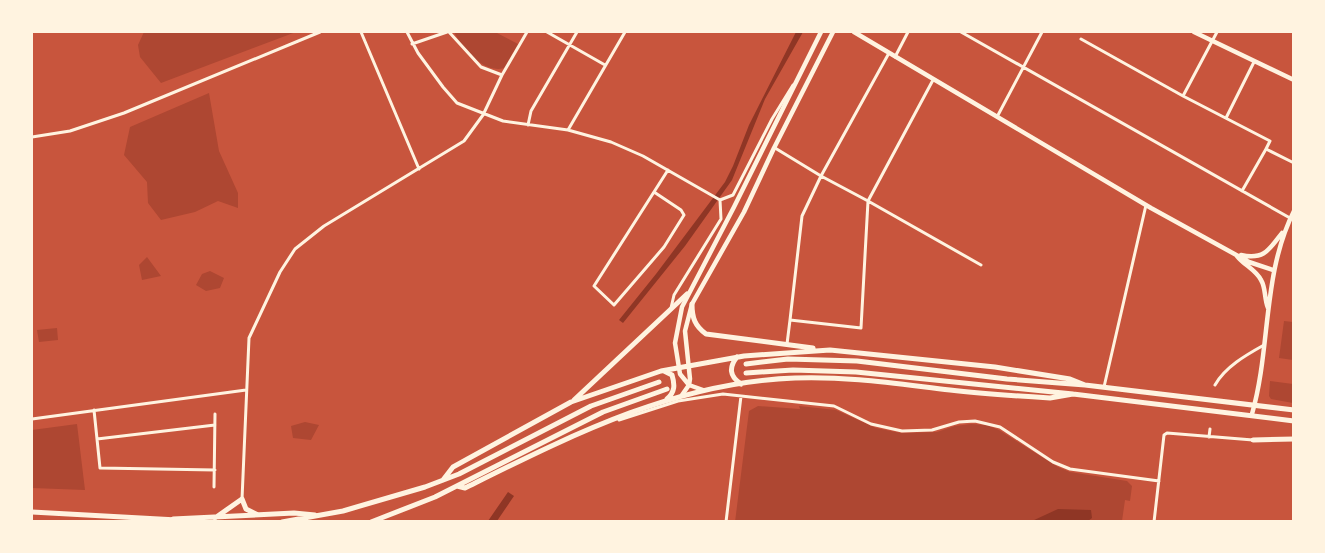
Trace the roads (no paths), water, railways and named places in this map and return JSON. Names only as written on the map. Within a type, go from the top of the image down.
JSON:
[{"type":"highway","points":[[571,402],[687,294]]},
{"type":"highway","points":[[692,304],[693,319],[706,334],[830,350],[995,367],[1070,379],[1085,385]]},
{"type":"highway","points":[[443,480],[453,467],[571,402],[661,370],[737,357],[830,350]]},
{"type":"highway","points":[[737,357],[731,364],[731,371],[732,377],[741,384]]},
{"type":"highway","points":[[746,364],[788,359],[857,361],[1293,410]]},
{"type":"highway","points":[[661,370],[668,372],[674,381],[674,391],[665,400]]},
{"type":"highway","points":[[746,373],[793,370],[856,372],[1252,414],[1293,421]]},
{"type":"highway","points":[[457,486],[465,488],[592,427],[665,400],[703,390],[741,384],[825,377],[1050,398],[1073,394]]},
{"type":"highway","points":[[282,522],[325,515],[382,500],[443,480],[591,406],[660,382]]},
{"type":"highway","points":[[371,522],[435,497],[603,412],[667,389]]},
{"type":"highway","points":[[1253,440],[1293,439]]},
{"type":"highway","points":[[214,518],[242,499],[246,509],[264,516]]},
{"type":"highway","points":[[32,512],[173,519],[294,513],[325,515]]},
{"type":"highway","points":[[173,519],[181,522]]},
{"type":"street","points":[[32,137],[70,131],[124,113],[320,32]]},
{"type":"street","points":[[361,32],[419,169]]},
{"type":"street","points":[[407,32],[412,44],[457,103],[502,122],[568,130],[611,142],[643,156],[720,200]]},
{"type":"street","points":[[412,44],[448,32],[481,67],[502,75]]},
{"type":"street","points":[[242,499],[249,338],[280,272],[295,249],[345,213],[464,141],[483,115],[502,75],[527,32]]},
{"type":"street","points":[[547,32],[605,65]]},
{"type":"street","points":[[528,125],[531,111],[577,32]]},
{"type":"street","points":[[568,130],[625,32]]},
{"type":"street","points":[[821,32],[729,216],[687,294],[676,331],[675,343],[680,374],[689,385],[703,390],[834,406],[871,424],[902,431],[932,430],[967,421],[988,423],[1000,427],[1053,462],[1070,469],[1159,481]]},
{"type":"street","points":[[682,395],[690,379],[685,332],[692,304],[744,212],[774,147],[833,32]]},
{"type":"street","points":[[854,32],[1146,204],[1249,262],[1274,270]]},
{"type":"street","points":[[895,57],[909,32]]},
{"type":"street","points":[[961,32],[1290,218]]},
{"type":"street","points":[[997,118],[1042,32]]},
{"type":"street","points":[[1194,32],[1293,80]]},
{"type":"street","points":[[1183,96],[1217,32]]},
{"type":"street","points":[[1081,39],[1270,141],[1242,191]]},
{"type":"street","points":[[787,345],[802,216],[821,176],[889,53]]},
{"type":"street","points":[[1226,118],[1254,62]]},
{"type":"street","points":[[720,200],[733,195],[772,119],[799,78]]},
{"type":"street","points":[[790,320],[861,328],[868,201],[933,80]]},
{"type":"street","points":[[774,147],[821,176],[981,265]]},
{"type":"street","points":[[1266,149],[1293,163]]},
{"type":"street","points":[[654,192],[681,210],[684,215],[664,247],[614,305],[594,286],[668,170]]},
{"type":"street","points":[[671,309],[674,295],[721,219],[720,200]]},
{"type":"street","points":[[1104,387],[1146,204]]},
{"type":"street","points":[[1252,414],[1274,270],[1284,231],[1293,211]]},
{"type":"street","points":[[1235,254],[1252,258],[1260,256],[1268,252],[1284,231]]},
{"type":"street","points":[[1235,254],[1242,263],[1259,276],[1263,283],[1263,295],[1269,308]]},
{"type":"street","points":[[1215,385],[1219,377],[1244,356],[1264,345]]},
{"type":"street","points":[[32,419],[246,390]]},
{"type":"street","points":[[592,427],[678,401],[723,394]]},
{"type":"street","points":[[726,522],[741,396]]},
{"type":"street","points":[[94,410],[100,468],[214,470]]},
{"type":"street","points":[[214,487],[215,414]]},
{"type":"street","points":[[97,439],[214,425]]},
{"type":"street","points":[[1209,437],[1210,429]]},
{"type":"street","points":[[1154,522],[1164,435],[1167,433],[1253,440]]}]
